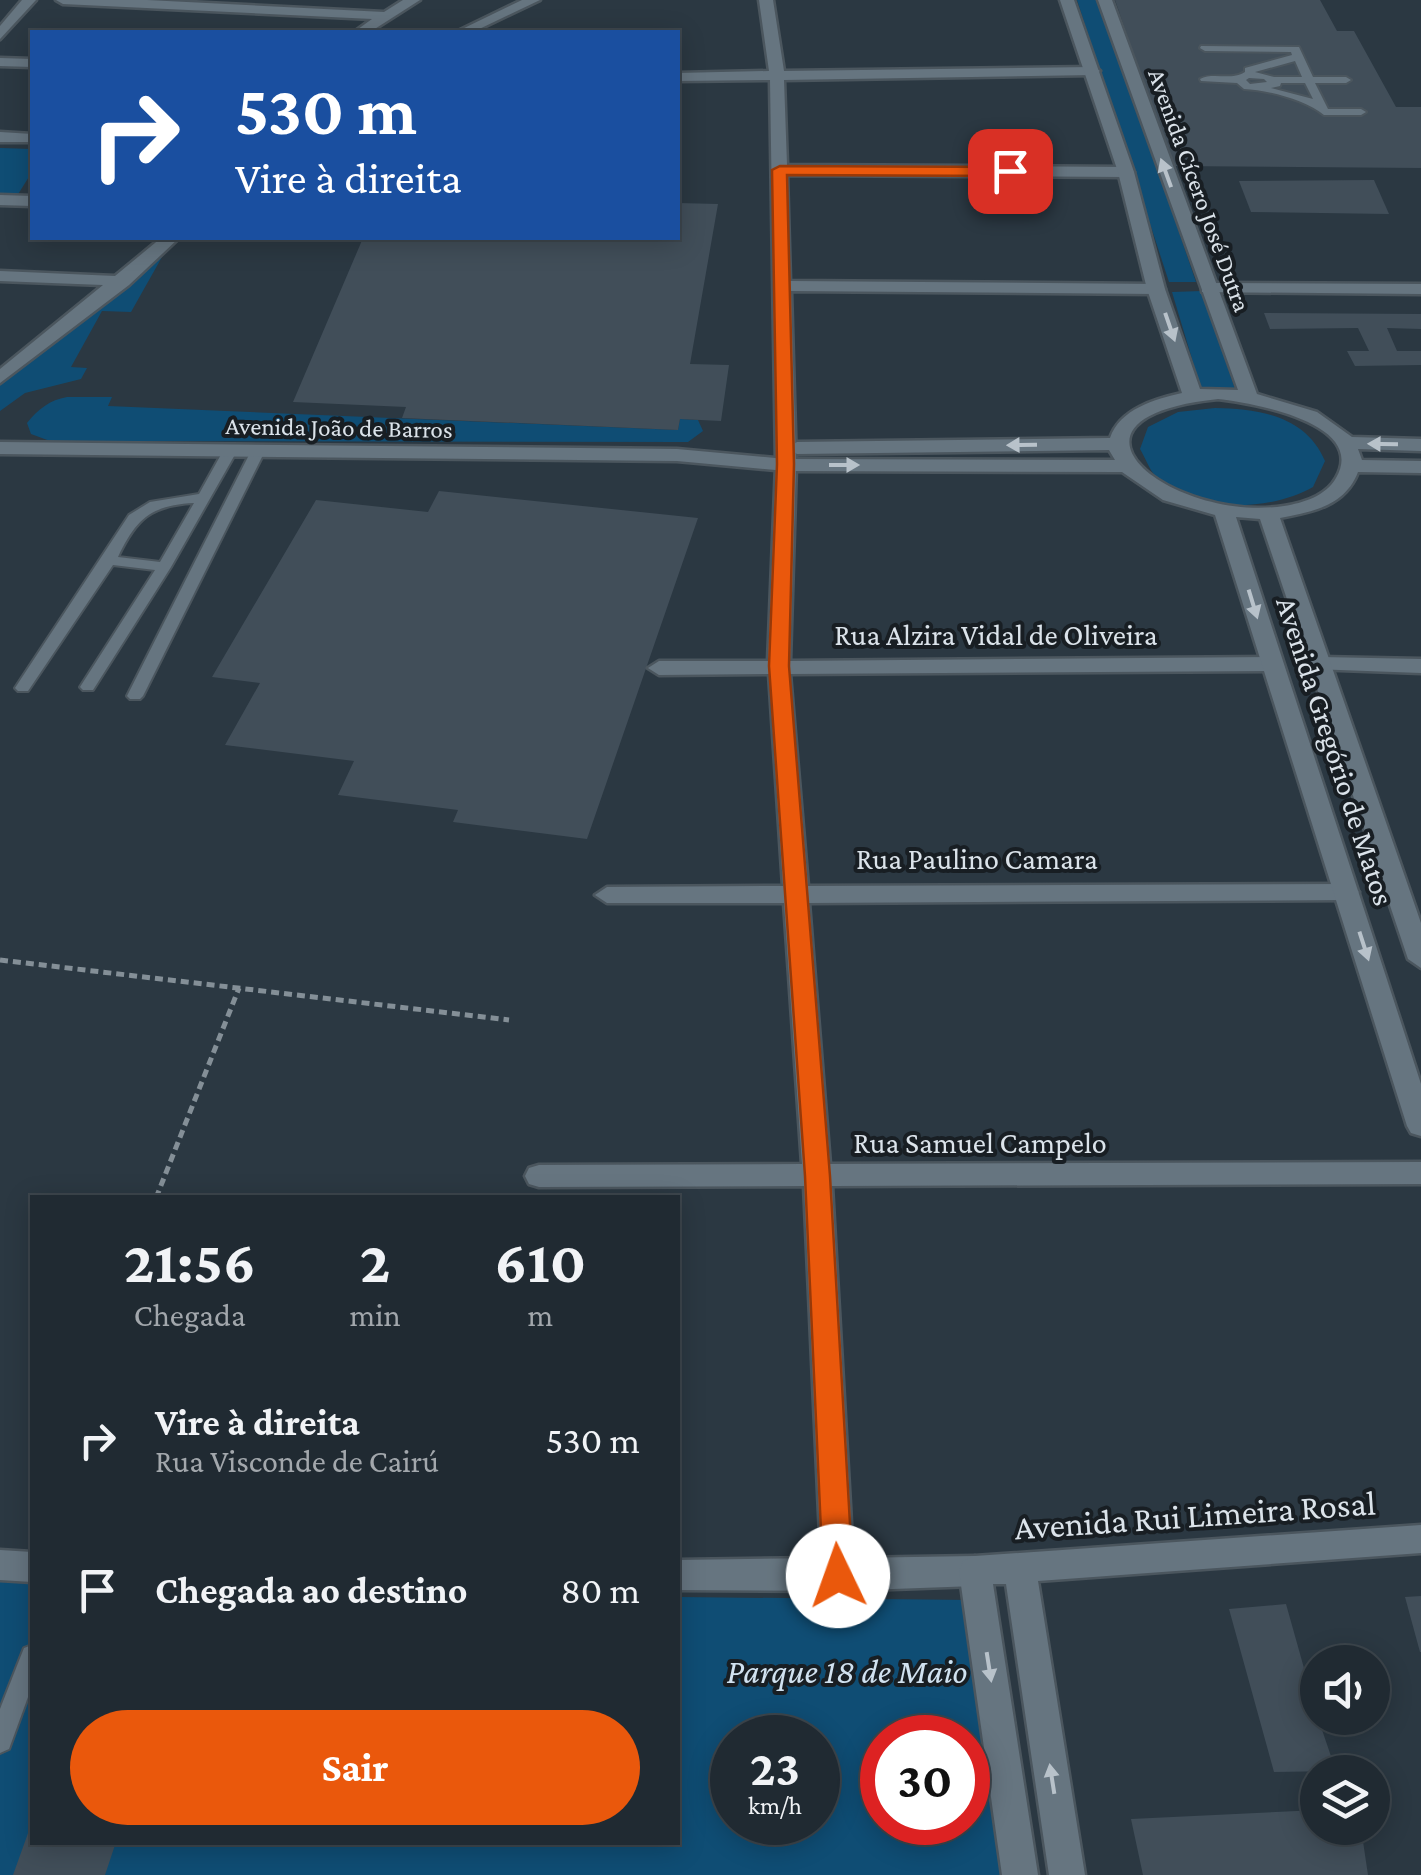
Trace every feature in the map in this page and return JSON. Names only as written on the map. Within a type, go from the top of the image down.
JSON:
[{"type":"street","points":[[0,34],[29,0]]},
{"type":"street","points":[[63,0],[387,16]]},
{"type":"street","points":[[365,30],[413,0]]},
{"type":"street","points":[[501,0],[526,2]]},
{"type":"street","points":[[766,0],[776,74],[780,170],[785,456],[779,666],[818,1176],[838,1576]]},
{"type":"street","name":"Avenida Cícero José Dutra","points":[[1067,0],[1126,172],[1158,212],[1208,288],[1249,396]]},
{"type":"street","name":"Avenida Cícero José Dutra","points":[[1105,0],[1158,212],[1156,290],[1192,394]]},
{"type":"street","points":[[467,30],[526,2]]},
{"type":"street","points":[[0,62],[30,63]]},
{"type":"street","points":[[680,77],[1093,70]]},
{"type":"street","points":[[0,136],[30,138]]},
{"type":"street","points":[[780,170],[1126,172]]},
{"type":"street","points":[[0,200],[30,202]]},
{"type":"street","points":[[0,378],[170,240]]},
{"type":"street","points":[[0,276],[123,280]]},
{"type":"street","points":[[782,286],[1156,290]]},
{"type":"street","points":[[1208,288],[1421,289]]},
{"type":"street","points":[[0,354],[29,356]]},
{"type":"street","points":[[1192,394],[1249,396],[1305,412],[1328,426],[1344,443],[1351,466],[1343,484],[1325,498],[1268,513],[1224,511],[1184,501],[1151,486],[1129,466],[1120,444],[1124,426],[1139,412],[1192,394]]},
{"type":"street","points":[[1344,443],[1421,445]]},
{"type":"street","name":"Avenida João de Barros","points":[[785,456],[1120,444]]},
{"type":"street","name":"Avenida João de Barros","points":[[0,448],[785,456],[1129,466]]},
{"type":"street","points":[[1351,466],[1421,467]]},
{"type":"street","name":"Avenida Gregório de Matos","points":[[1224,511],[1421,1126]]},
{"type":"street","name":"Avenida Gregório de Matos","points":[[1268,513],[1410,895],[1421,959]]},
{"type":"street","name":"Rua Alzira Vidal de Oliveira","points":[[660,668],[1272,664]]},
{"type":"street","points":[[1322,664],[1421,666]]},
{"type":"street","name":"Rua Paulino Camara","points":[[607,895],[798,891],[1347,892]]},
{"type":"street","name":"Rua Samuel Campelo","points":[[540,1176],[1421,1173]]},
{"type":"street","name":"Avenida Rui Limeira Rosal","points":[[680,1576],[974,1571],[1421,1538]]},
{"type":"street","points":[[0,1565],[30,1567]]},
{"type":"street","points":[[1020,1568],[1067,1875]]},
{"type":"street","points":[[974,1571],[1020,1875]]},
{"type":"lane","points":[[1205,48],[1295,49],[1324,112],[1361,112]]},
{"type":"lane","points":[[1240,49],[1248,87],[1321,105]]},
{"type":"lane","points":[[1205,79],[1247,75],[1298,57]]},
{"type":"lane","points":[[1247,75],[1275,80],[1346,80]]},
{"type":"lane","points":[[1265,89],[1274,86],[1275,80]]},
{"type":"lane","points":[[88,688],[164,567],[230,451]]},
{"type":"lane","points":[[135,696],[258,451]]},
{"type":"lane","points":[[23,688],[109,560],[124,527],[151,504],[204,498]]},
{"type":"lane","points":[[109,560],[164,567]]},
{"type":"lane","points":[[0,1741],[30,1661]]},
{"type":"path","points":[[0,960],[509,1020]]},
{"type":"path","points":[[157,1195],[239,988]]},
{"type":"green space","points":[[1077,0],[1100,0],[1196,282],[1169,282]]},
{"type":"green space","points":[[0,148],[30,149],[30,175],[15,199],[0,198]]},
{"type":"green space","points":[[156,256],[162,257],[131,312],[102,311],[71,367],[87,368],[81,379],[25,393],[0,411],[0,384]]},
{"type":"green space","points":[[1202,291],[1235,389],[1201,389],[1172,292]]},
{"type":"green space","points":[[67,397],[112,397],[108,406],[678,430],[680,419],[698,420],[703,431],[688,442],[50,441],[31,434],[27,423],[36,413]]},
{"type":"green space","points":[[1215,408],[1265,413],[1306,434],[1325,461],[1313,487],[1276,501],[1233,505],[1190,498],[1156,477],[1140,449],[1148,427],[1178,412]]},
{"type":"green space","name":"Parque 18 de Maio","points":[[0,1580],[30,1581],[30,1845],[680,1845],[680,1597],[971,1600],[987,1715],[860,1715],[860,1845],[990,1845],[990,1734],[1010,1875],[0,1875]]},
{"type":"building","points":[[1115,0],[1320,0],[1337,31],[1354,31],[1396,107],[1421,107],[1421,168],[1172,166]]},
{"type":"building","points":[[1374,180],[1389,214],[1251,212],[1239,181]]},
{"type":"building","points":[[680,203],[718,204],[690,364],[729,365],[721,421],[680,419],[678,430],[402,418],[406,407],[293,402],[362,240],[680,240]]},
{"type":"building","points":[[1264,313],[1421,314],[1421,329],[1387,328],[1397,351],[1421,351],[1421,365],[1355,366],[1347,351],[1369,351],[1358,328],[1270,329]]},
{"type":"building","points":[[439,491],[698,518],[587,839],[453,822],[458,810],[338,795],[354,761],[225,745],[260,683],[212,677],[316,500],[428,512]]},
{"type":"building","points":[[1421,1596],[1421,1652],[1420,1652],[1405,1597]]},
{"type":"building","points":[[1286,1604],[1300,1654],[1300,1735],[1324,1735],[1331,1755],[1300,1755],[1300,1772],[1274,1772],[1229,1609]]},
{"type":"building","points":[[1300,1811],[1300,1845],[1364,1845],[1368,1875],[1143,1875],[1131,1819]]},
{"type":"building","points":[[30,1828],[30,1845],[115,1845],[105,1875],[13,1875]]},
{"type":"route","points":[[838,1576],[818,1176],[779,666],[786,464],[780,170],[1010,171]]}]
